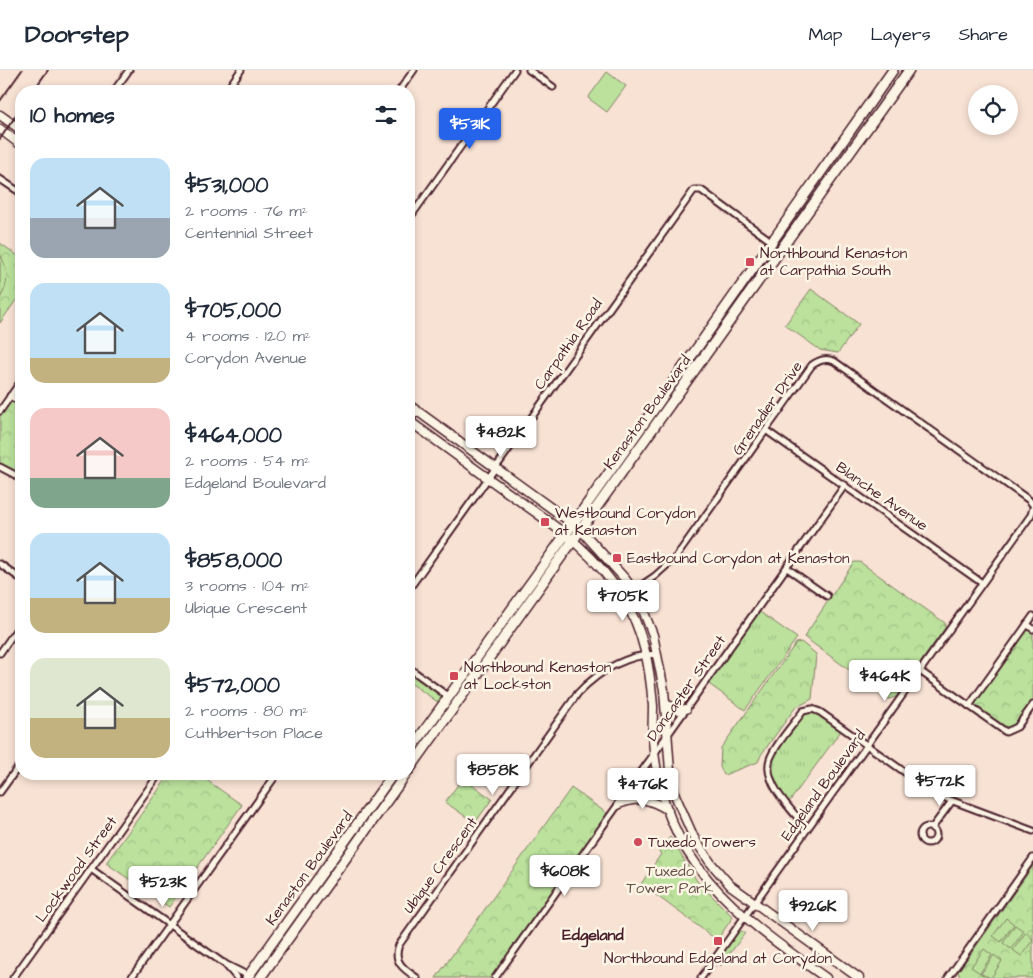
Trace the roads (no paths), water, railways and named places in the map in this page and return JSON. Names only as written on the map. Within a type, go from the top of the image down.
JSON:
[{"type":"main road","name":"Kenaston Boulevard","points":[[415,761],[771,241],[893,70]]},
{"type":"main road","name":"Kenaston Boulevard","points":[[577,527],[909,70]]},
{"type":"main road","points":[[0,115],[15,126]]},
{"type":"main road","points":[[0,129],[15,140]]},
{"type":"main road","points":[[417,411],[577,527],[599,547],[634,591],[653,635],[666,704],[671,773],[676,795],[694,838],[710,862],[730,886],[859,978]]},
{"type":"main road","points":[[415,426],[570,537],[593,557],[624,598],[646,654],[653,715],[654,755],[668,810],[682,844],[699,871],[720,895],[765,935],[826,978]]},
{"type":"main road","name":"Kenaston Boulevard","points":[[415,743],[448,696],[570,537]]},
{"type":"main road","points":[[666,704],[678,710],[686,709]]},
{"type":"main road","points":[[653,715],[666,715]]},
{"type":"main road","points":[[658,776],[671,773]]},
{"type":"main road","name":"Kenaston Boulevard","points":[[249,977],[389,780]]},
{"type":"main road","name":"Kenaston Boulevard","points":[[260,978],[402,780]]},
{"type":"main road","points":[[619,804],[632,799],[642,798],[650,800],[668,810]]},
{"type":"street","points":[[119,85],[130,70]]},
{"type":"street","points":[[230,85],[241,70]]},
{"type":"street","points":[[403,85],[414,70]]},
{"type":"street","points":[[415,211],[515,70]]},
{"type":"street","points":[[529,70],[553,86]]},
{"type":"street","points":[[0,178],[15,189]]},
{"type":"street","name":"Carpathia Road","points":[[415,581],[694,190],[701,190],[771,241]]},
{"type":"street","name":"Grenadier Drive","points":[[624,598],[655,576],[676,557],[818,360],[827,359],[834,361],[1029,500],[1033,507]]},
{"type":"street","points":[[0,410],[15,389]]},
{"type":"street","points":[[10,396],[15,399]]},
{"type":"street","name":"Blanche Avenue","points":[[767,431],[982,583]]},
{"type":"street","points":[[0,467],[15,475]]},
{"type":"street","name":"Doncaster Street","points":[[495,978],[846,486]]},
{"type":"street","name":"Edgeland Boulevard","points":[[701,978],[868,745],[1030,515],[1033,507]]},
{"type":"street","points":[[0,564],[15,575]]},
{"type":"street","points":[[787,568],[827,596]]},
{"type":"street","points":[[969,706],[1033,616]]},
{"type":"street","points":[[1027,624],[1033,629]]},
{"type":"street","points":[[0,653],[15,632]]},
{"type":"street","name":"Ubique Crescent","points":[[417,978],[403,968],[397,957],[399,945],[578,693],[601,672],[618,663],[646,654],[657,654]]},
{"type":"street","points":[[920,671],[1006,732],[1017,727],[1033,705]]},
{"type":"street","points":[[415,672],[448,696]]},
{"type":"street","points":[[807,828],[782,799],[772,780],[768,766],[770,757],[803,711],[812,709],[820,712],[868,745],[937,795],[1033,831]]},
{"type":"street","points":[[0,792],[15,771]]},
{"type":"street","name":"Lockwood Street","points":[[13,978],[155,780]]},
{"type":"street","points":[[131,978],[273,780]]},
{"type":"street","points":[[932,828],[952,801]]},
{"type":"street","points":[[948,978],[1033,858]]},
{"type":"street","points":[[91,869],[223,963],[249,977]]},
{"type":"street","points":[[223,963],[237,978]]},
{"type":"railway","points":[[0,101],[22,70]]},
{"type":"railway","points":[[37,85],[48,70]]},
{"type":"railway","points":[[0,139],[15,117]]},
{"type":"place","name":"Northbound Kenaston at Carpathia South","points":[[750,262]]},
{"type":"place","name":"Westbound Corydon at Kenaston","points":[[545,522]]},
{"type":"place","name":"Eastbound Corydon at Kenaston","points":[[617,558]]},
{"type":"place","name":"Northbound Kenaston at Lockston","points":[[454,676]]},
{"type":"place","name":"Tuxedo Towers","points":[[638,842]]},
{"type":"place","name":"Northbound Edgeland at Corydon","points":[[718,941]]},
{"type":"district","name":"Edgeland","points":[[593,934]]},
{"type":"park label","name":"Tuxedo Tower Park","points":[[670,880]]}]
